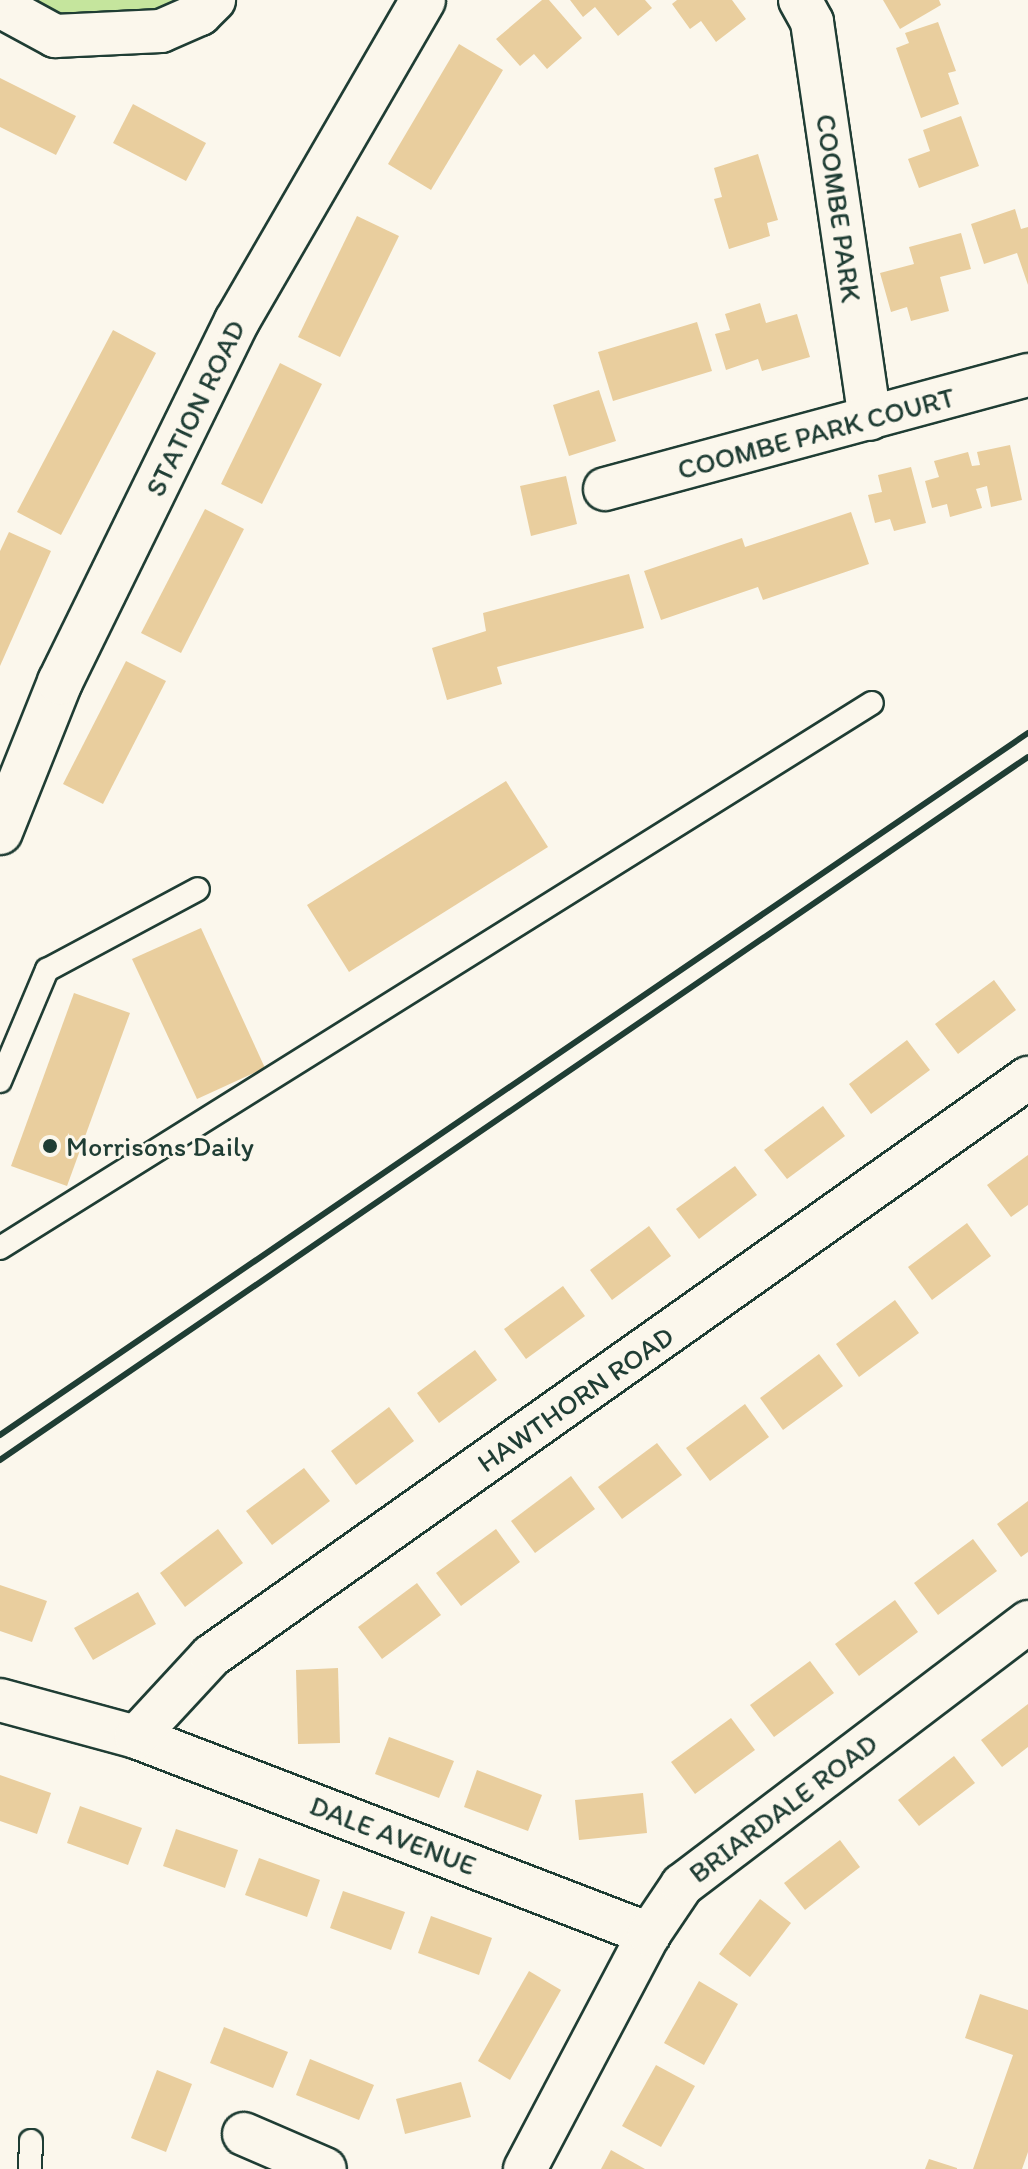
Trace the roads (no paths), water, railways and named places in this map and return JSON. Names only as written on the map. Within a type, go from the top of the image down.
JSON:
[{"type":"main road","name":"STATION ROAD","points":[[0,832],[11,771],[60,682],[237,321],[423,0]]},
{"type":"street","points":[[0,6],[55,36],[161,31],[200,14],[214,0]]},
{"type":"street","name":"COOMBE PARK","points":[[800,0],[812,22],[870,419]]},
{"type":"street","name":"COOMBE PARK COURT","points":[[605,489],[1028,375]]},
{"type":"street","name":"HAWTHORN ROAD","points":[[136,1737],[211,1656],[1028,1078]]},
{"type":"street","name":"BRIARDALE ROAD","points":[[525,2169],[649,1934],[682,1885],[1028,1622]]},
{"type":"street","name":"DALE AVENUE","points":[[0,1700],[136,1737],[649,1934]]},
{"type":"street","points":[[244,2134],[325,2169]]},
{"type":"lane","points":[[0,1248],[872,703]]},
{"type":"lane","points":[[0,1081],[47,970],[198,889]]},
{"type":"lane","points":[[30,2169],[31,2141]]},
{"type":"railway","points":[[0,1435],[1028,733]]},
{"type":"railway","points":[[0,1460],[1028,757]]},
{"type":"place","name":"Morrisons Daily","points":[[50,1146]]}]
